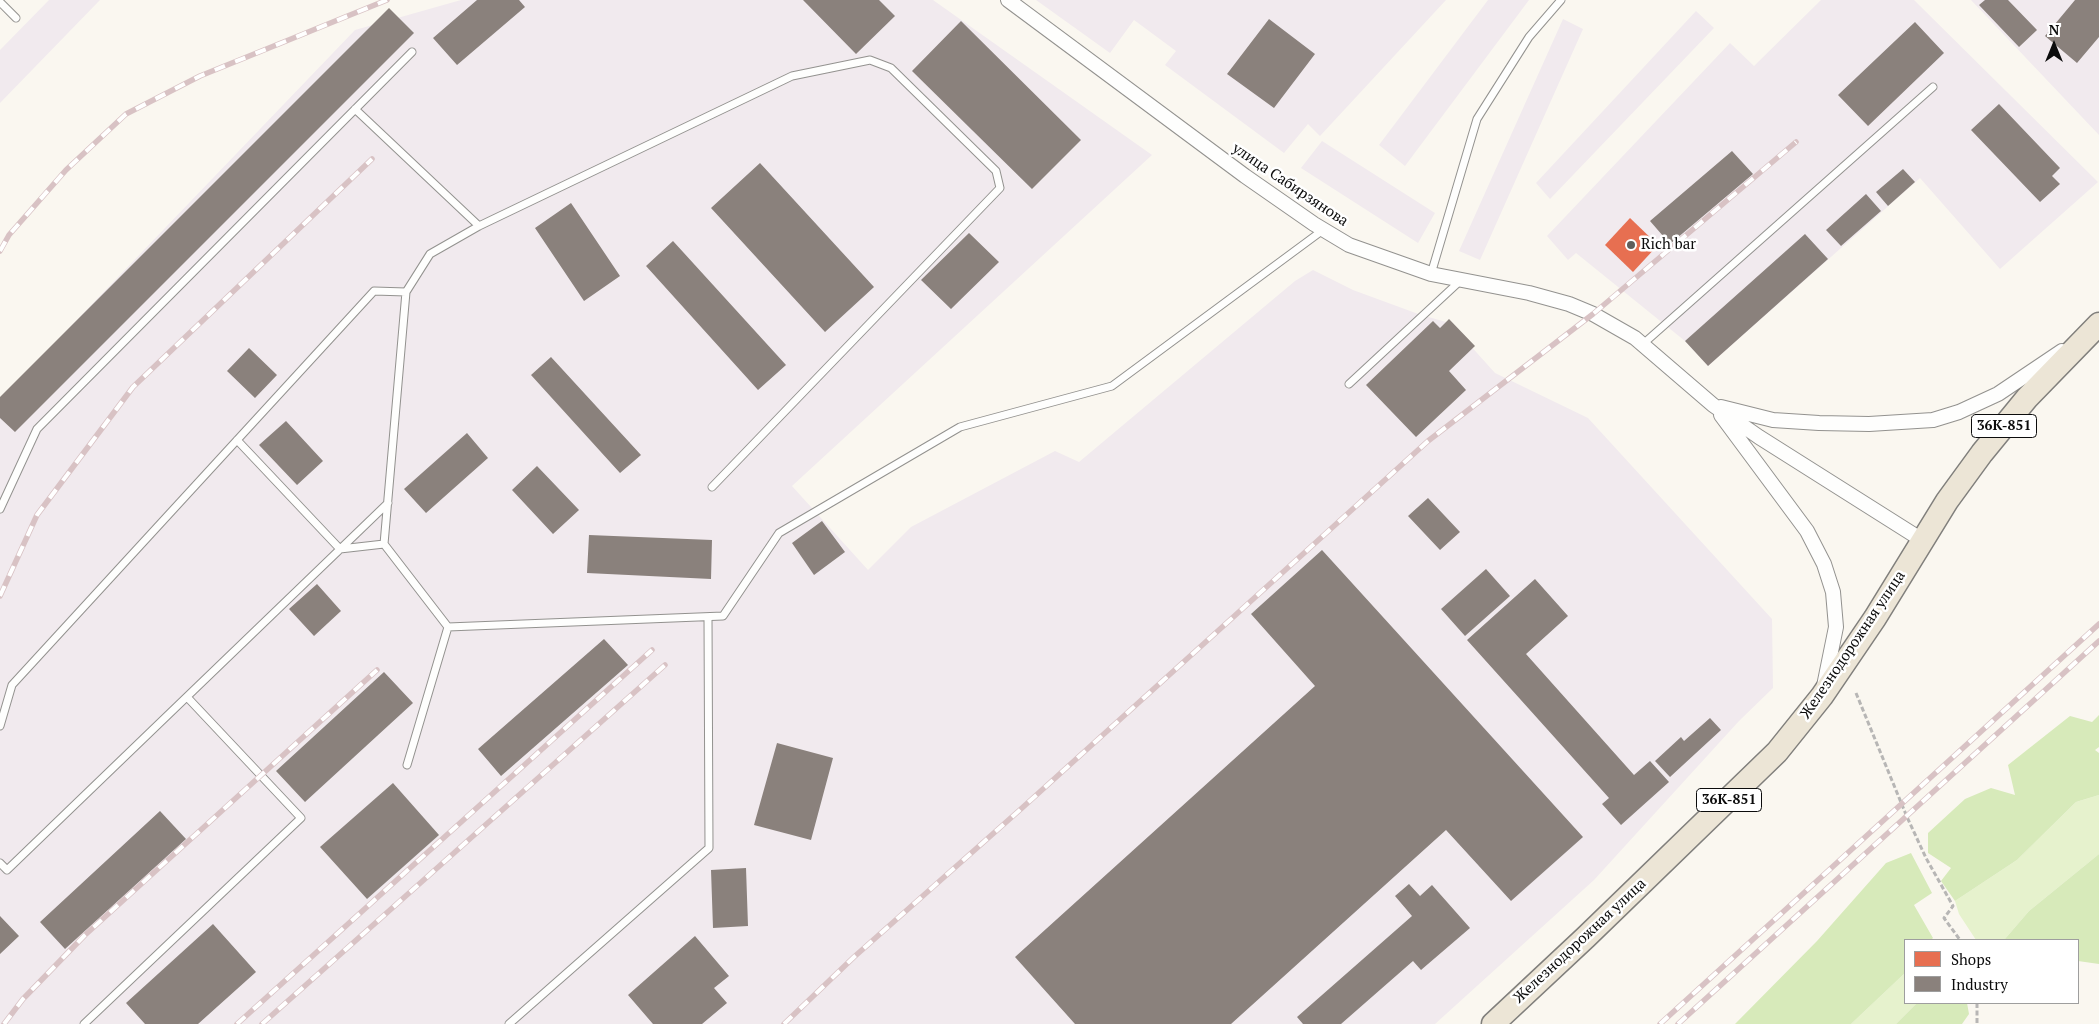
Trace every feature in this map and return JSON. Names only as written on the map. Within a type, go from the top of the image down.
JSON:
[{"type":"main road","name":"Железнодорожная улица","points":[[1493,1024],[1777,752],[1822,696],[1875,618],[1947,500],[1982,453],[2027,398],[2095,328]]},
{"type":"street","name":"улица Сабирзянова","points":[[1008,0],[1245,176],[1324,230],[1350,244],[1430,274],[1529,293],[1568,304],[1593,314],[1643,344],[1713,405]]},
{"type":"street","points":[[1713,405],[1773,420],[1869,424],[1933,420],[1959,412],[1998,394],[2095,328]]},
{"type":"street","points":[[1713,405],[1759,437],[1922,540]]},
{"type":"street","points":[[1713,405],[1807,530],[1824,564],[1833,592],[1836,627],[1822,696]]},
{"type":"lane","points":[[1430,274],[1477,119],[1529,37],[1561,0]]},
{"type":"lane","points":[[0,2],[16,18]]},
{"type":"lane","points":[[0,509],[37,429],[412,52]]},
{"type":"lane","points":[[448,627],[384,544],[406,292],[430,254],[479,226],[792,76],[870,60],[891,68],[996,171],[1000,188],[712,487]]},
{"type":"lane","points":[[1643,344],[1932,87]]},
{"type":"lane","points":[[355,109],[479,226]]},
{"type":"lane","points":[[448,627],[723,616],[779,533],[960,427],[1112,386],[1324,230]]},
{"type":"lane","points":[[1349,384],[1461,280]]},
{"type":"lane","points":[[0,726],[12,685],[374,291],[406,292]]},
{"type":"lane","points":[[237,440],[340,548]]},
{"type":"lane","points":[[0,863],[7,870],[388,503]]},
{"type":"lane","points":[[340,548],[384,544]]},
{"type":"lane","points":[[509,1024],[709,848],[708,617]]},
{"type":"lane","points":[[407,765],[448,627]]},
{"type":"lane","points":[[84,1024],[301,818],[187,697]]},
{"type":"path","points":[[1856,693],[1907,817],[1926,858],[1953,906],[1944,918],[1959,939]]},
{"type":"path","points":[[1977,1004],[1977,1024]]},
{"type":"shaded area","points":[[49,0],[100,0],[0,103],[0,50]]},
{"type":"shaded area","points":[[461,0],[933,0],[1152,155],[792,486],[868,570],[911,527],[1055,451],[1079,462],[1295,281],[1313,270],[1353,290],[1421,315],[1450,323],[1495,373],[1588,418],[1772,619],[1773,688],[1739,721],[1594,880],[1435,1024],[0,1024],[0,400],[355,30]]},
{"type":"shaded area","points":[[1036,0],[1446,0],[1320,136],[1308,124],[1284,153],[1165,65],[1176,51],[1134,20],[1110,53]]},
{"type":"shaded area","points":[[1488,0],[1529,0],[1405,166],[1379,145]]},
{"type":"shaded area","points":[[1821,0],[1914,0],[2098,182],[2000,269],[1920,178],[1708,366],[1685,341],[1576,253],[1568,260],[1547,236],[1730,43],[1754,66]]},
{"type":"shaded area","points":[[1971,0],[2099,0],[2099,135]]},
{"type":"shaded area","points":[[1696,11],[1714,28],[1550,199],[1536,183]]},
{"type":"shaded area","points":[[1563,19],[1583,29],[1480,260],[1459,251]]},
{"type":"shaded area","points":[[1322,141],[1435,213],[1418,243],[1301,168]]},
{"type":"green space","points":[[2099,715],[2099,747],[2095,750],[2099,753],[2099,795],[2076,802],[2017,860],[1955,901],[1941,881],[1951,868],[1928,853],[1928,833],[1965,799],[1991,788],[2015,795],[2008,765],[2070,716],[2092,722]]},
{"type":"green space","points":[[2099,795],[2099,854],[2029,911],[2005,939],[1975,939],[1959,914],[1955,901],[2017,860],[2076,802]]},
{"type":"green space","points":[[1911,853],[1932,893],[1914,905],[1933,938],[1904,939],[1904,974],[1851,1024],[1735,1024],[1817,941],[1886,863]]},
{"type":"green space","points":[[2099,854],[2099,964],[2079,961],[2079,939],[2005,939],[2029,911]]},
{"type":"green space","points":[[1904,974],[1904,1004],[1916,1004],[1896,1024],[1851,1024]]},
{"type":"green space","points":[[1916,1004],[1967,1004],[1969,1014],[1962,1024],[1896,1024]]},
{"type":"building: Shops","name":"Rich bar","points":[[1630,218],[1658,245],[1633,272],[1605,245]]},
{"type":"building: Industry","points":[[477,0],[519,0],[525,7],[457,65],[433,38]]},
{"type":"building: Industry","points":[[803,0],[879,0],[895,16],[856,54]]},
{"type":"building: Industry","points":[[1985,0],[2008,0],[2037,30],[2019,47],[1979,5]]},
{"type":"building: Industry","points":[[2075,0],[2099,0],[2099,37],[2077,63],[2045,36]]},
{"type":"building: Industry","points":[[389,8],[414,33],[15,432],[0,418],[0,397]]},
{"type":"building: Industry","points":[[1269,19],[1315,54],[1274,108],[1227,74]]},
{"type":"building: Industry","points":[[961,21],[1081,140],[1032,189],[912,71]]},
{"type":"building: Industry","points":[[1915,22],[1944,53],[1868,126],[1838,95]]},
{"type":"building: Industry","points":[[1999,104],[2060,168],[2052,176],[2060,184],[2040,202],[1971,130]]},
{"type":"building: Industry","points":[[1732,151],[1753,174],[1670,244],[1650,221]]},
{"type":"building: Industry","points":[[760,163],[874,287],[825,332],[711,208]]},
{"type":"building: Industry","points":[[1903,169],[1915,182],[1888,206],[1876,192]]},
{"type":"building: Industry","points":[[1866,194],[1881,211],[1841,246],[1826,230]]},
{"type":"building: Industry","points":[[571,203],[620,276],[584,301],[535,228]]},
{"type":"building: Industry","points":[[969,233],[999,262],[951,309],[921,280]]},
{"type":"building: Industry","points":[[1805,234],[1828,259],[1708,366],[1685,341]]},
{"type":"building: Industry","points":[[673,241],[786,365],[758,390],[646,266]]},
{"type":"building: Industry","points":[[1449,319],[1475,346],[1449,371],[1466,390],[1416,437],[1366,385],[1433,321],[1440,328]]},
{"type":"building: Industry","points":[[249,348],[277,375],[255,398],[227,371]]},
{"type":"building: Industry","points":[[551,357],[641,455],[620,473],[531,375]]},
{"type":"building: Industry","points":[[286,421],[323,461],[297,485],[259,445]]},
{"type":"building: Industry","points":[[467,433],[488,458],[426,513],[404,489]]},
{"type":"building: Industry","points":[[537,466],[579,510],[553,534],[512,490]]},
{"type":"building: Industry","points":[[1428,498],[1460,532],[1440,550],[1408,516]]},
{"type":"building: Industry","points":[[822,521],[845,552],[814,575],[792,543]]},
{"type":"building: Industry","points":[[589,535],[712,540],[711,579],[587,573]]},
{"type":"building: Industry","points":[[1322,550],[1583,837],[1511,901],[1446,830],[1231,1024],[1075,1024],[1015,957],[1315,686],[1251,614]]},
{"type":"building: Industry","points":[[1486,569],[1510,596],[1465,636],[1441,609]]},
{"type":"building: Industry","points":[[1535,579],[1568,616],[1526,654],[1634,775],[1650,761],[1669,782],[1621,825],[1602,804],[1609,798],[1467,640]]},
{"type":"building: Industry","points":[[317,584],[341,611],[314,636],[289,609]]},
{"type":"building: Industry","points":[[604,639],[628,665],[501,776],[478,749]]},
{"type":"building: Industry","points":[[384,672],[413,703],[305,802],[276,771]]},
{"type":"building: Industry","points":[[1710,718],[1721,730],[1670,777],[1655,761],[1681,737],[1684,741]]},
{"type":"building: Industry","points":[[777,743],[833,758],[811,840],[754,825]]},
{"type":"building: Industry","points":[[393,783],[439,835],[367,899],[320,847]]},
{"type":"building: Industry","points":[[160,811],[186,839],[65,949],[40,922]]},
{"type":"building: Industry","points":[[746,868],[748,926],[713,928],[711,870]]},
{"type":"building: Industry","points":[[1409,884],[1420,896],[1432,885],[1470,928],[1421,970],[1413,961],[1341,1024],[1303,1024],[1297,1017],[1412,916],[1395,896]]},
{"type":"building: Industry","points":[[0,916],[19,936],[0,954]]},
{"type":"building: Industry","points":[[213,924],[256,972],[198,1024],[145,1024],[126,1003]]},
{"type":"building: Industry","points":[[695,936],[729,976],[714,988],[727,1003],[702,1024],[653,1024],[628,995]]},
{"type":"railway","points":[[0,251],[9,235],[66,170],[126,114],[200,76],[387,0]]},
{"type":"railway","points":[[784,1024],[854,957],[1022,808],[1428,441],[1593,314],[1796,142]]},
{"type":"railway","points":[[0,596],[37,515],[133,387],[372,159]]},
{"type":"railway","points":[[1660,1024],[2099,624]]},
{"type":"railway","points":[[1678,1024],[2099,641]]},
{"type":"railway","points":[[237,1024],[652,650]]},
{"type":"railway","points":[[262,1024],[665,665]]},
{"type":"railway","points":[[4,1024],[23,999],[85,935],[377,670]]},
{"type":"place","name":"Rich bar","points":[[1631,245]]}]
